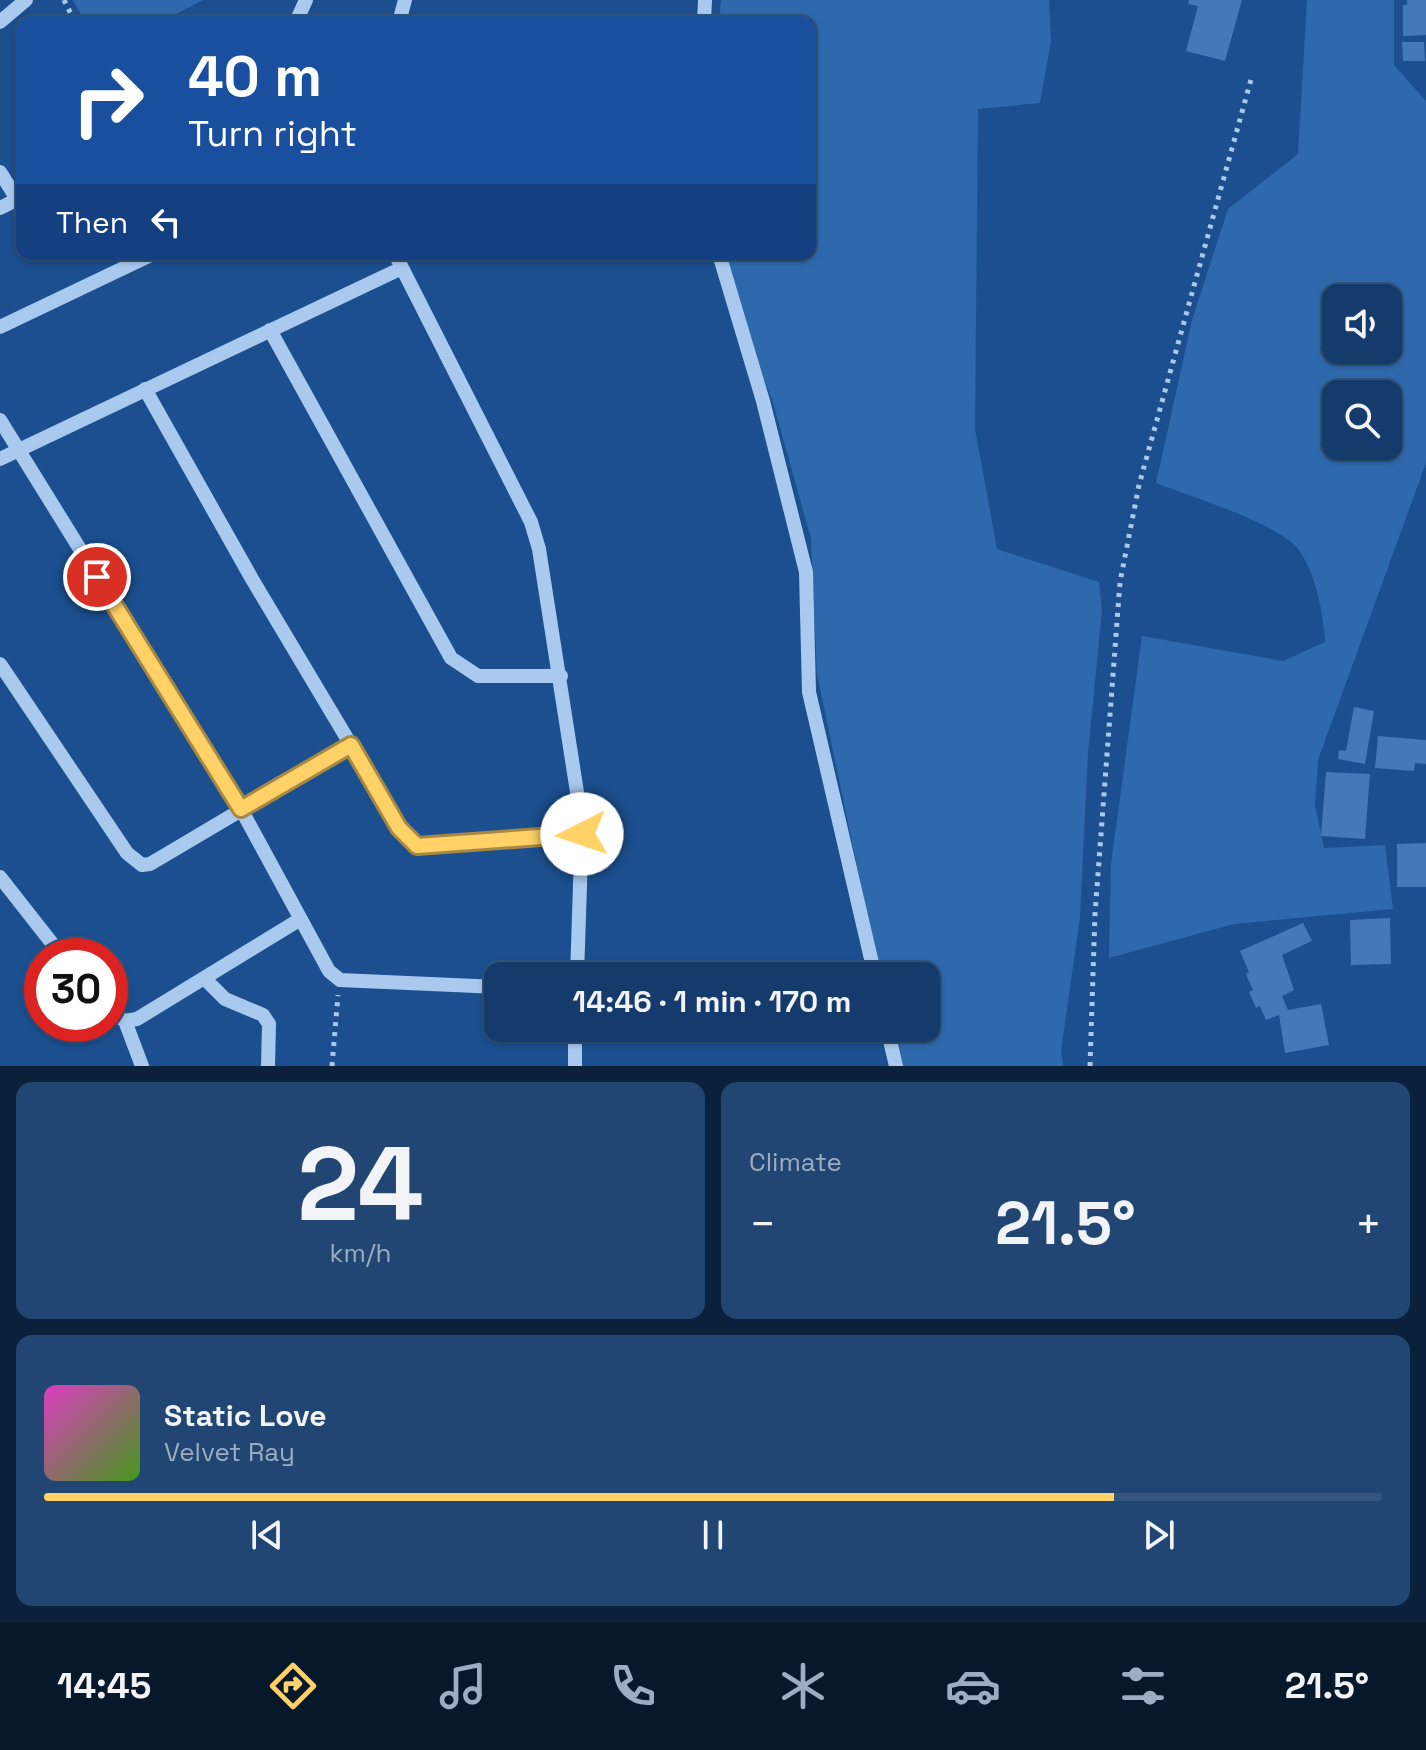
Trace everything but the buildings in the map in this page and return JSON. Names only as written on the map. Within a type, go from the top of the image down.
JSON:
[{"type":"street","points":[[0,22],[26,0]]},
{"type":"street","points":[[0,172],[16,193]]},
{"type":"street","points":[[0,327],[140,260]]},
{"type":"street","points":[[721,260],[763,401],[806,572],[809,692],[872,962]]},
{"type":"street","points":[[0,459],[17,448],[270,330],[398,261],[531,522],[561,676],[582,834],[577,962]]},
{"type":"street","points":[[270,330],[451,658],[478,676],[561,676]]},
{"type":"street","points":[[145,389],[399,828],[417,846],[582,834]]},
{"type":"street","points":[[0,420],[241,809],[329,971],[340,980],[484,986]]},
{"type":"street","points":[[0,664],[135,862],[150,864],[351,745]]},
{"type":"street","points":[[0,877],[48,938]]},
{"type":"street","points":[[128,1020],[137,1019],[299,920]]},
{"type":"street","points":[[204,978],[225,999],[263,1015],[269,1024],[268,1066]]},
{"type":"street","points":[[128,1029],[142,1066]]},
{"type":"street","points":[[575,1042],[575,1066]]},
{"type":"street","points":[[890,1042],[896,1066]]},
{"type":"path","points":[[1090,1066],[1095,914],[1120,582],[1139,485],[1252,76]]},
{"type":"path","points":[[332,1066],[340,980]]},
{"type":"shaded area","points":[[73,0],[203,0],[172,16],[82,16]]},
{"type":"shaded area","points":[[721,0],[1049,0],[1051,41],[1040,103],[978,109],[975,429],[997,549],[1099,582],[1102,610],[1088,753],[1080,917],[1061,1051],[1063,1066],[899,1066],[894,1042],[940,1042],[940,962],[877,962],[817,674],[811,539],[772,399],[730,298],[728,260],[816,260],[816,16],[720,16]]},
{"type":"shaded area","points":[[1307,0],[1394,0],[1394,65],[1426,101],[1426,463],[1318,760],[1315,805],[1324,848],[1385,845],[1393,909],[1234,924],[1109,958],[1111,864],[1142,636],[1283,661],[1325,642],[1314,580],[1297,548],[1286,538],[1251,519],[1156,483],[1192,320],[1228,209],[1298,154]]},
{"type":"route","points":[[97,577],[241,809],[269,796],[351,745],[399,828],[417,846],[582,834]]}]
